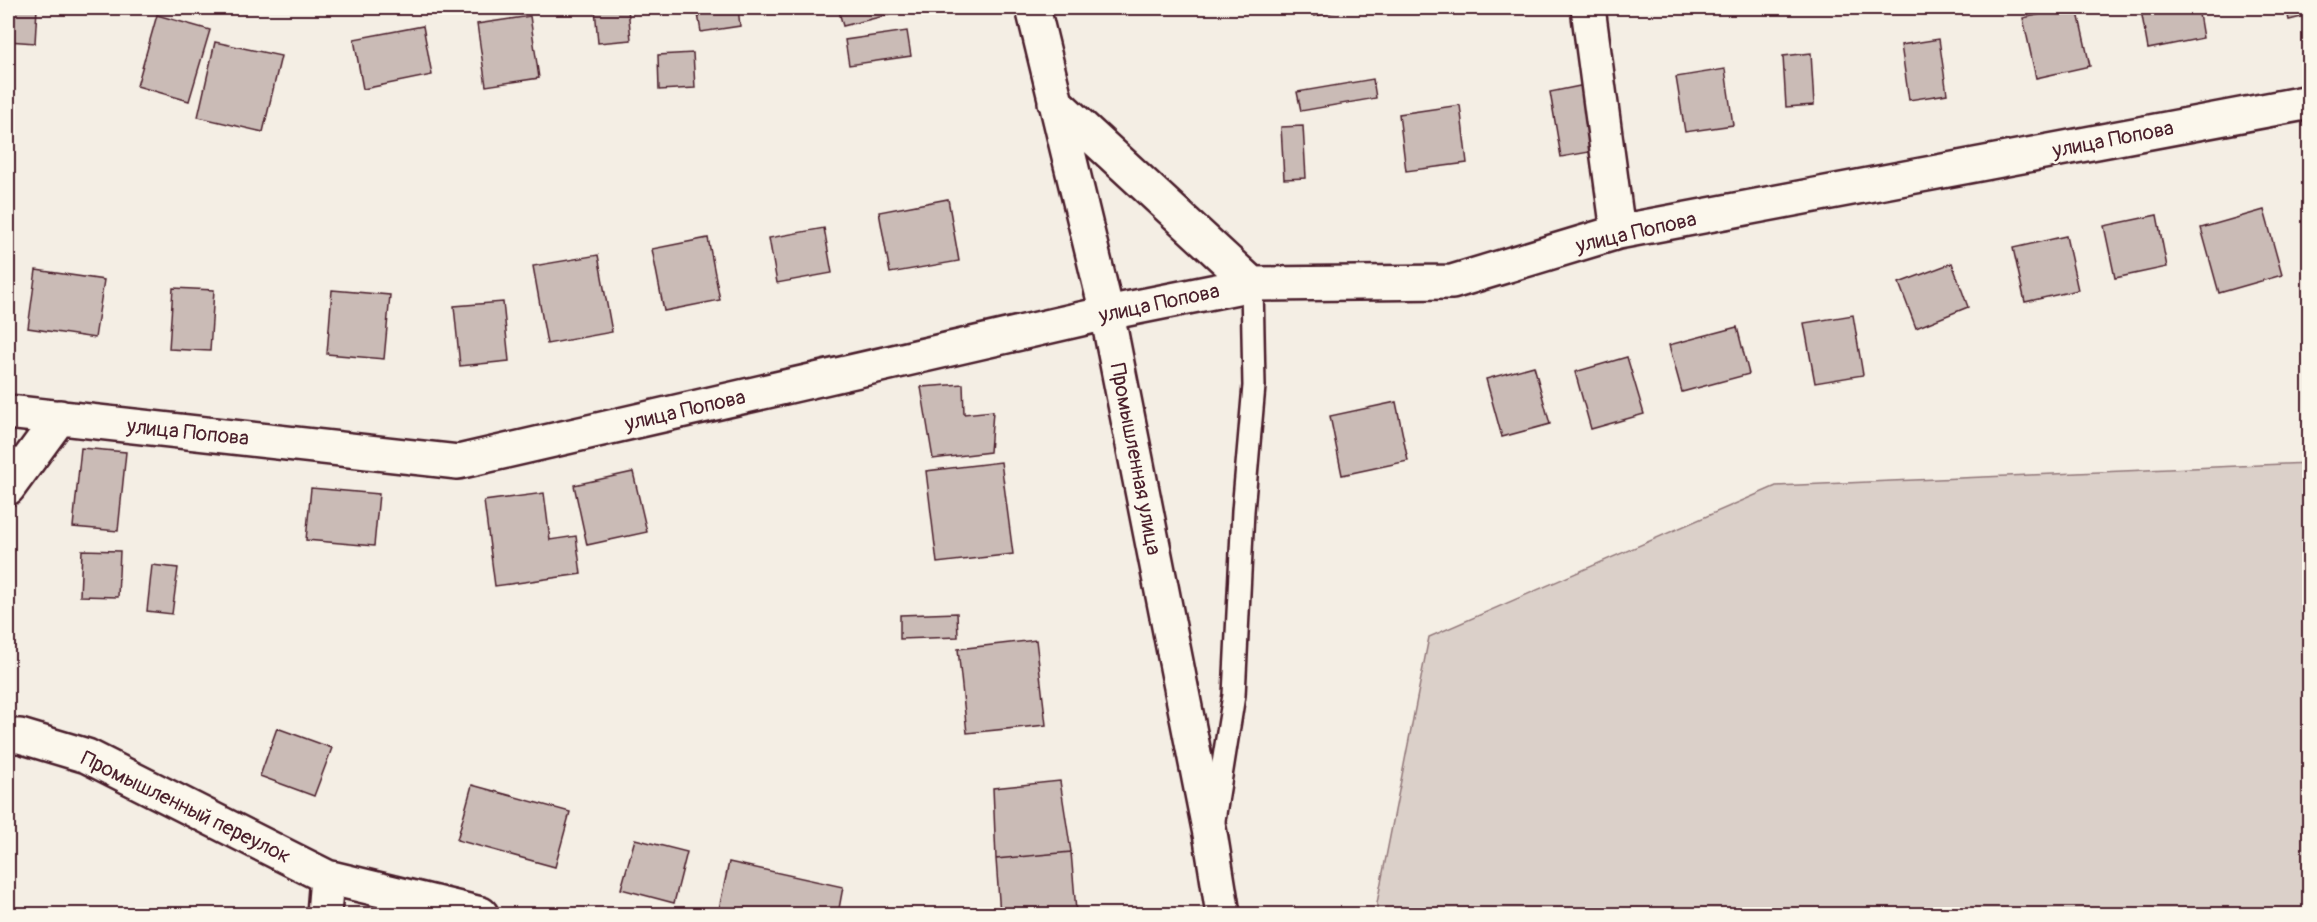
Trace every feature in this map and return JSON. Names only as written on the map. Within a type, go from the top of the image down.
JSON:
[{"type":"street","name":"Промышленная улица","points":[[1032,8],[1107,314],[1211,838],[1223,915]]},
{"type":"street","points":[[1588,8],[1618,232]]},
{"type":"street","points":[[1055,102],[1252,284]]},
{"type":"street","name":"улица Попова","points":[[8,412],[458,462],[1107,314],[1252,284],[1452,282],[1618,232],[2310,102]]},
{"type":"street","points":[[8,488],[60,417]]},
{"type":"street","name":"Промышленный переулок","points":[[8,736],[20,736],[87,756],[327,877],[481,915]]},
{"type":"street","points":[[324,915],[327,877]]},
{"type":"lane","points":[[1211,838],[1234,694],[1243,511],[1254,386],[1252,284]]},
{"type":"shaded area","points":[[2309,463],[2309,914],[1377,914],[1377,903],[1429,637],[1776,486]]},
{"type":"building","points":[[8,8],[37,8],[35,43],[8,41]]},
{"type":"building","points":[[595,8],[628,8],[631,40],[598,43]]},
{"type":"building","points":[[697,8],[738,8],[740,26],[701,32]]},
{"type":"building","points":[[838,8],[899,8],[900,12],[843,26]]},
{"type":"building","points":[[1312,8],[1352,8],[1314,16]]},
{"type":"building","points":[[2077,8],[2090,66],[2036,78],[2023,18]]},
{"type":"building","points":[[2198,8],[2203,38],[2148,49],[2141,10]]},
{"type":"building","points":[[2286,8],[2310,8],[2310,15],[2289,20]]},
{"type":"building","points":[[157,15],[210,30],[189,101],[137,86]]},
{"type":"building","points":[[530,16],[539,78],[486,86],[477,24]]},
{"type":"building","points":[[423,26],[432,75],[363,89],[354,39]]},
{"type":"building","points":[[907,31],[911,56],[849,65],[845,40]]},
{"type":"building","points":[[1939,39],[1947,94],[1909,100],[1901,45]]},
{"type":"building","points":[[215,42],[281,56],[263,132],[198,117]]},
{"type":"building","points":[[693,53],[695,88],[659,90],[658,55]]},
{"type":"building","points":[[1811,53],[1814,105],[1786,107],[1783,56]]},
{"type":"building","points":[[1725,69],[1733,125],[1685,132],[1676,77]]},
{"type":"building","points":[[1373,79],[1376,98],[1301,111],[1297,92]]},
{"type":"building","points":[[1590,84],[1601,150],[1561,157],[1550,92]]},
{"type":"building","points":[[1460,105],[1467,163],[1406,171],[1399,114]]},
{"type":"building","points":[[1303,126],[1306,178],[1284,179],[1281,127]]},
{"type":"building","points":[[948,199],[959,261],[890,273],[879,212]]},
{"type":"building","points":[[2264,210],[2282,275],[2219,293],[2201,228]]},
{"type":"building","points":[[2157,215],[2167,267],[2115,278],[2104,226]]},
{"type":"building","points":[[824,228],[832,273],[777,283],[769,238]]},
{"type":"building","points":[[2066,236],[2078,290],[2025,302],[2013,248]]},
{"type":"building","points":[[708,238],[720,300],[664,311],[652,249]]},
{"type":"building","points":[[598,255],[612,332],[547,344],[533,266]]},
{"type":"building","points":[[1952,263],[1968,307],[1916,328],[1899,283]]},
{"type":"building","points":[[36,270],[104,280],[95,338],[28,328]]},
{"type":"building","points":[[173,288],[214,290],[210,351],[169,349]]},
{"type":"building","points":[[332,290],[390,295],[384,359],[327,354]]},
{"type":"building","points":[[503,302],[509,361],[460,366],[454,306]]},
{"type":"building","points":[[1853,315],[1863,375],[1815,383],[1804,323]]},
{"type":"building","points":[[1737,327],[1749,374],[1682,392],[1669,345]]},
{"type":"building","points":[[1627,357],[1644,414],[1591,429],[1575,372]]},
{"type":"building","points":[[1534,366],[1550,424],[1502,437],[1486,379]]},
{"type":"building","points":[[963,384],[964,414],[993,411],[990,452],[933,459],[921,387]]},
{"type":"building","points":[[1396,402],[1408,461],[1342,475],[1330,416]]},
{"type":"building","points":[[81,448],[126,452],[118,531],[73,527]]},
{"type":"building","points":[[1001,462],[1013,554],[937,563],[926,471]]},
{"type":"building","points":[[633,472],[647,532],[587,545],[574,485]]},
{"type":"building","points":[[311,488],[379,494],[374,546],[306,540]]},
{"type":"building","points":[[544,493],[550,540],[576,536],[581,574],[495,586],[484,501]]},
{"type":"building","points":[[82,550],[120,551],[118,597],[80,596]]},
{"type":"building","points":[[152,565],[178,568],[172,614],[147,611]]},
{"type":"building","points":[[957,613],[958,637],[900,639],[900,615]]},
{"type":"building","points":[[1036,640],[1046,725],[967,733],[958,649]]},
{"type":"building","points":[[277,728],[332,748],[314,796],[260,776]]},
{"type":"building","points":[[1060,781],[1071,852],[996,859],[993,788]]},
{"type":"building","points":[[472,785],[570,812],[555,867],[457,840]]},
{"type":"building","points":[[635,839],[687,852],[674,903],[621,889]]},
{"type":"building","points":[[1071,852],[1076,911],[1000,914],[996,859]]},
{"type":"building","points":[[729,862],[843,887],[838,914],[718,914]]}]
